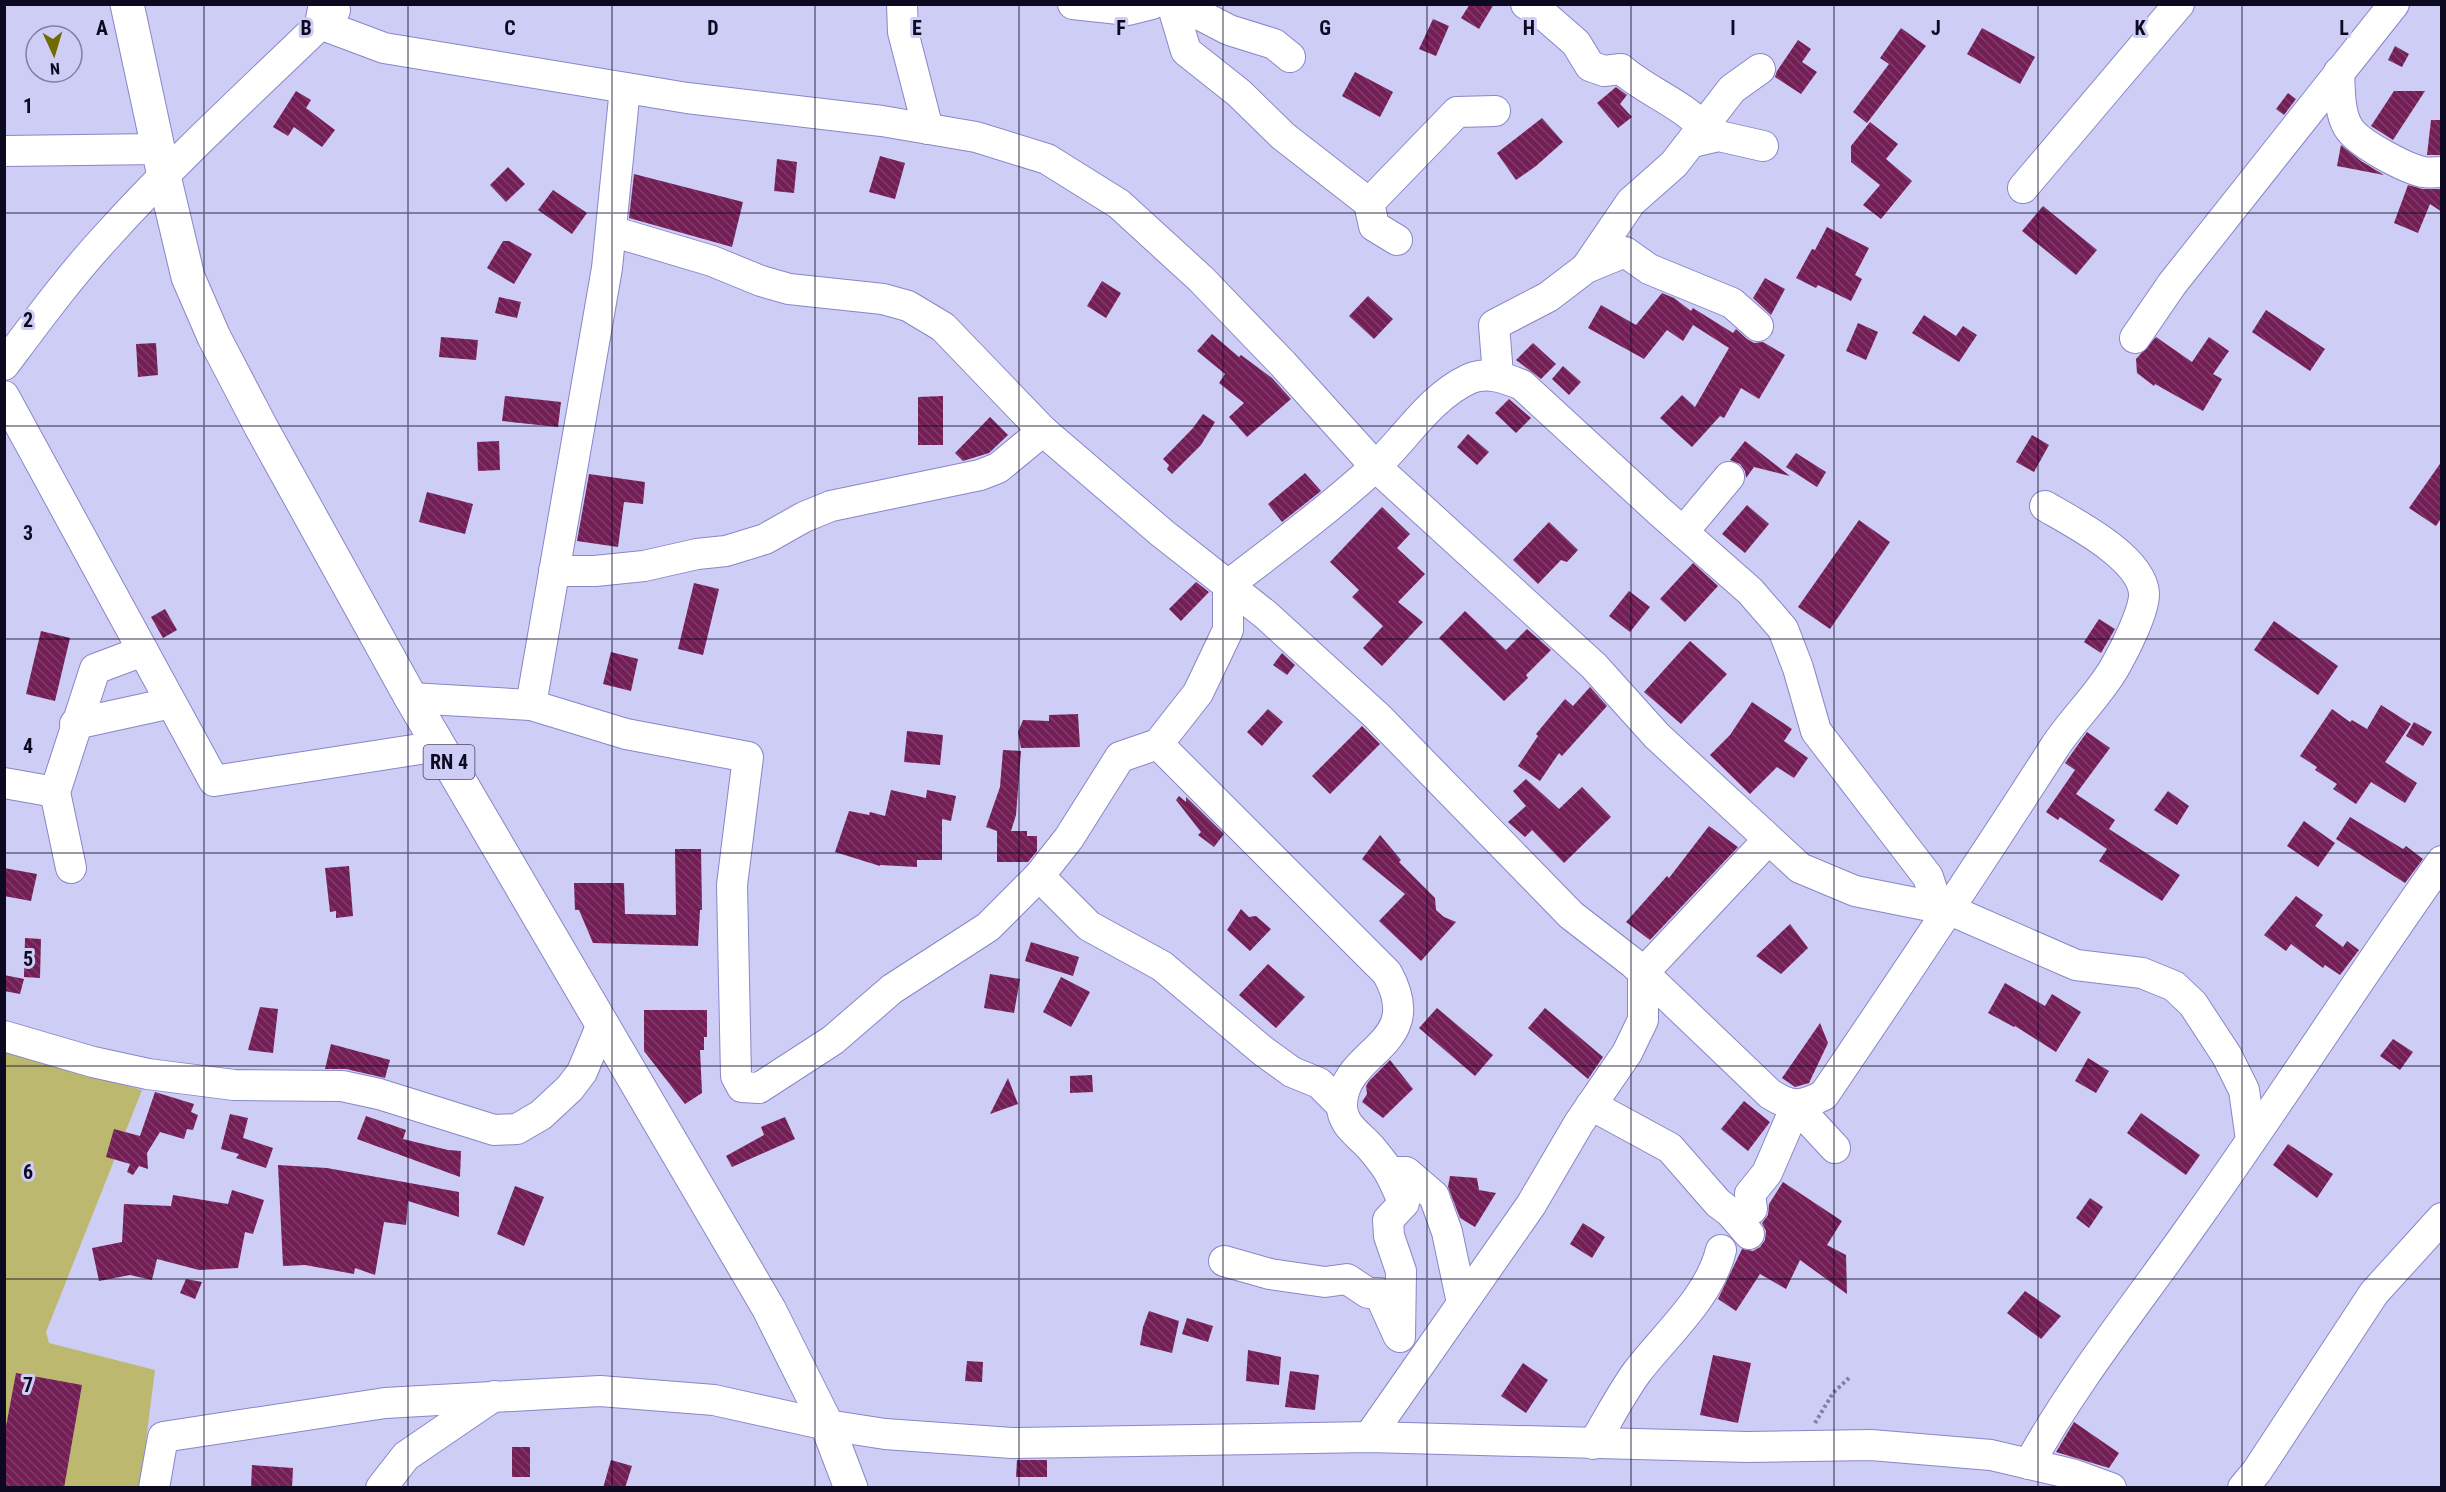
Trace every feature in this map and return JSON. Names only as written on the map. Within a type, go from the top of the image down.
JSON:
[{"type":"main road","name":"RN 4","points":[[127,4],[188,277],[214,337],[261,427],[411,698],[769,1309],[827,1425],[851,1488]]},
{"type":"street","points":[[902,4],[903,32],[928,129]]},
{"type":"street","points":[[1073,4],[1128,10],[1152,4]]},
{"type":"street","points":[[1526,4],[1545,16],[1576,43],[1590,66],[1604,71],[1622,69],[1632,79],[1651,88],[1698,135],[1719,136],[1763,146]]},
{"type":"street","points":[[2023,188],[2179,4]]},
{"type":"street","points":[[2135,338],[2179,275],[2394,4]]},
{"type":"street","points":[[1290,57],[1274,44],[1229,30],[1191,7],[1186,51],[1239,93],[1291,142],[1369,203],[1374,226],[1396,240]]},
{"type":"street","points":[[4,365],[45,309],[105,238],[161,163],[328,11],[384,48],[625,88],[976,137],[1047,159],[1119,204],[1233,313],[1376,466],[1594,666],[1657,736],[1800,868],[1855,891],[1944,909],[2076,965],[2142,973],[2174,986],[2193,1004],[2227,1056],[2244,1090],[2251,1140]]},
{"type":"street","points":[[1586,268],[1631,202],[1674,164],[1732,89],[1760,69]]},
{"type":"street","points":[[2339,72],[2342,107],[2348,127],[2369,147],[2393,159],[2423,172],[2442,172]]},
{"type":"street","points":[[531,705],[607,268],[625,88]]},
{"type":"street","points":[[1369,203],[1457,111],[1495,111]]},
{"type":"street","points":[[4,151],[161,163]]},
{"type":"street","points":[[611,231],[712,261],[761,281],[789,289],[883,299],[908,306],[943,327],[1043,431],[1162,533],[1266,615],[1377,716],[1572,915],[1643,973],[1770,1094],[1785,1104],[1796,1106],[1824,1095],[1944,909],[2064,733],[2115,667],[2134,630],[2144,594],[2138,574],[2101,539],[2045,506]]},
{"type":"street","points":[[1498,375],[1494,325],[1548,297],[1586,268],[1624,252],[1649,269],[1732,303],[1758,326]]},
{"type":"street","points":[[1228,585],[1291,537],[1376,466],[1449,390],[1472,377],[1498,375],[1522,385],[1750,591],[1783,629],[1798,668],[1816,731],[1928,877],[1944,909]]},
{"type":"street","points":[[4,396],[214,781],[439,746]]},
{"type":"street","points":[[554,572],[644,566],[697,554],[726,551],[765,539],[804,517],[831,506],[980,475],[998,468],[1043,431]]},
{"type":"street","points":[[1683,532],[1730,477]]},
{"type":"street","points":[[411,698],[531,705],[626,734],[748,757],[732,885],[736,1076],[742,1087],[759,1088],[833,1040],[892,989],[988,927],[1039,876],[1069,838],[1120,757],[1158,744],[1198,693],[1228,630],[1228,585]]},
{"type":"street","points":[[71,868],[55,792],[75,724],[95,669],[143,651]]},
{"type":"street","points":[[75,724],[171,703]]},
{"type":"street","points":[[1158,744],[1387,974],[1395,989],[1398,1006],[1393,1033],[1357,1071],[1347,1085],[1341,1105]]},
{"type":"street","points":[[4,783],[55,792]]},
{"type":"street","points":[[1369,1437],[1531,1204],[1627,1053],[1643,1020],[1643,973],[1768,840]]},
{"type":"street","points":[[2029,1464],[2051,1425],[2081,1380],[2251,1140],[2442,861]]},
{"type":"street","points":[[1039,876],[1089,926],[1162,966],[1263,1051],[1292,1072],[1319,1083],[1341,1105],[1348,1127],[1371,1147],[1389,1172],[1404,1203],[1388,1220],[1389,1236],[1401,1271],[1400,1337]]},
{"type":"street","points":[[1643,1020],[1682,1010]]},
{"type":"street","points":[[4,1036],[93,1062],[148,1074],[234,1085],[342,1086],[379,1094],[494,1130],[518,1129],[541,1115],[570,1089],[582,1072],[602,1024]]},
{"type":"street","points":[[2244,1090],[2280,1098]]},
{"type":"street","points":[[1592,1105],[1670,1148],[1718,1203],[1730,1212],[1751,1222],[1750,1194],[1767,1173],[1796,1106]]},
{"type":"street","points":[[1796,1106],[1835,1148]]},
{"type":"street","points":[[1389,1172],[1406,1172],[1434,1196],[1447,1232],[1462,1303]]},
{"type":"street","points":[[2243,1488],[2258,1471],[2374,1293],[2442,1218]]},
{"type":"street","points":[[1593,1444],[1635,1375],[1695,1303],[1717,1266],[1720,1250]]},
{"type":"street","points":[[1224,1261],[1270,1274],[1324,1282],[1347,1280],[1368,1293],[1379,1293],[1400,1337],[1420,1364]]},
{"type":"street","points":[[154,1488],[163,1437],[385,1403],[600,1391],[714,1400],[827,1425],[885,1434],[1012,1443],[1369,1437],[1593,1444],[1871,1445],[1991,1455],[2072,1474],[2111,1488]]},
{"type":"street","points":[[381,1488],[406,1456],[494,1396]]},
{"type":"path","points":[[1800,1446],[1833,1393],[1849,1378]]},
{"type":"shaded area","points":[[5,1052],[142,1090],[46,1332],[49,1343],[155,1370],[140,1487],[5,1487]]},
{"type":"building","points":[[1470,4],[1494,4],[1479,29],[1461,18]]},
{"type":"building","points":[[1433,19],[1449,26],[1436,56],[1419,49]]},
{"type":"building","points":[[1901,28],[1926,46],[1867,123],[1853,112],[1889,64],[1880,58]]},
{"type":"building","points":[[1982,28],[2035,57],[2020,84],[1967,54]]},
{"type":"building","points":[[1798,40],[1811,49],[1802,62],[1817,72],[1801,94],[1775,77]]},
{"type":"building","points":[[2395,46],[2409,54],[2402,67],[2388,60]]},
{"type":"building","points":[[1355,72],[1393,92],[1380,117],[1342,96]]},
{"type":"building","points":[[1616,87],[1627,95],[1620,104],[1632,117],[1618,128],[1597,103]]},
{"type":"building","points":[[296,91],[311,100],[306,108],[335,130],[322,147],[294,127],[288,136],[273,127]]},
{"type":"building","points":[[2394,91],[2425,91],[2393,140],[2371,126]]},
{"type":"building","points":[[2288,93],[2296,99],[2284,115],[2276,109]]},
{"type":"building","points":[[1542,118],[1563,142],[1516,180],[1497,153]]},
{"type":"building","points":[[2431,120],[2442,120],[2442,155],[2427,155]]},
{"type":"building","points":[[1870,122],[1898,144],[1886,159],[1912,181],[1881,219],[1863,205],[1880,185],[1851,162],[1851,146]]},
{"type":"building","points":[[2341,145],[2361,161],[2384,175],[2337,166]]},
{"type":"building","points":[[880,156],[905,163],[895,199],[869,192]]},
{"type":"building","points":[[777,159],[797,162],[794,193],[774,191]]},
{"type":"building","points":[[508,167],[525,184],[506,202],[490,185]]},
{"type":"building","points":[[634,174],[743,202],[732,247],[629,218]]},
{"type":"building","points":[[2408,185],[2423,189],[2442,189],[2442,212],[2430,204],[2418,233],[2394,223]]},
{"type":"building","points":[[553,190],[587,213],[572,234],[538,210]]},
{"type":"building","points":[[2043,206],[2097,250],[2076,275],[2022,231]]},
{"type":"building","points":[[1827,227],[1869,248],[1855,275],[1862,279],[1851,301],[1818,285],[1816,288],[1796,278]]},
{"type":"building","points":[[503,241],[509,241],[532,254],[514,284],[487,268]]},
{"type":"building","points":[[1765,278],[1785,289],[1771,315],[1753,298]]},
{"type":"building","points":[[1102,281],[1121,293],[1106,318],[1087,306]]},
{"type":"building","points":[[1662,293],[1674,298],[1691,311],[1693,308],[1733,333],[1736,329],[1754,343],[1763,342],[1785,355],[1759,399],[1741,388],[1724,418],[1720,416],[1692,447],[1660,418],[1682,395],[1695,407],[1729,348],[1693,325],[1683,341],[1667,330],[1644,359],[1588,328],[1601,305],[1636,325]]},
{"type":"building","points":[[1368,296],[1393,319],[1374,339],[1349,316]]},
{"type":"building","points":[[499,297],[521,302],[517,318],[495,313]]},
{"type":"building","points":[[2266,310],[2325,349],[2310,371],[2252,332]]},
{"type":"building","points":[[1924,315],[1956,336],[1963,326],[1977,335],[1959,362],[1912,333]]},
{"type":"building","points":[[1858,323],[1878,332],[1866,360],[1846,351]]},
{"type":"building","points":[[1212,334],[1239,357],[1241,355],[1272,378],[1291,399],[1247,437],[1229,417],[1244,403],[1219,383],[1225,374],[1197,351]]},
{"type":"building","points":[[441,337],[478,340],[476,360],[439,357]]},
{"type":"building","points":[[2156,337],[2192,362],[2209,337],[2229,351],[2213,374],[2222,379],[2203,411],[2155,384],[2154,386],[2137,373],[2136,359]]},
{"type":"building","points":[[156,343],[158,375],[138,377],[136,344]]},
{"type":"building","points":[[1533,343],[1556,364],[1541,379],[1516,360]]},
{"type":"building","points":[[1563,366],[1581,382],[1569,395],[1552,379]]},
{"type":"building","points":[[505,396],[561,402],[558,427],[502,421]]},
{"type":"building","points":[[943,396],[943,445],[918,445],[918,397]]},
{"type":"building","points":[[1509,399],[1531,418],[1516,433],[1495,413]]},
{"type":"building","points":[[1203,414],[1215,422],[1201,445],[1172,474],[1167,469],[1169,465],[1163,459],[1193,428]]},
{"type":"building","points":[[990,417],[1008,435],[989,453],[963,461],[955,453]]},
{"type":"building","points":[[1468,434],[1489,452],[1477,465],[1457,447]]},
{"type":"building","points":[[2032,435],[2049,445],[2034,472],[2016,462]]},
{"type":"building","points":[[499,441],[500,470],[478,471],[477,442]]},
{"type":"building","points":[[1745,441],[1790,476],[1754,467],[1746,478],[1745,471],[1740,464],[1730,460]]},
{"type":"building","points":[[1796,453],[1826,472],[1817,487],[1786,467]]},
{"type":"building","points":[[2442,461],[2442,517],[2436,526],[2409,508]]},
{"type":"building","points":[[1305,473],[1321,491],[1282,522],[1268,504]]},
{"type":"building","points":[[589,474],[645,482],[643,504],[624,502],[618,547],[577,541]]},
{"type":"building","points":[[427,492],[473,504],[465,534],[419,522]]},
{"type":"building","points":[[1747,505],[1769,524],[1745,553],[1722,534]]},
{"type":"building","points":[[1382,507],[1410,534],[1397,548],[1425,574],[1398,602],[1423,622],[1382,666],[1363,648],[1383,626],[1352,597],[1359,590],[1330,562]]},
{"type":"building","points":[[1859,520],[1890,542],[1830,629],[1798,607]]},
{"type":"building","points":[[1549,522],[1578,550],[1567,562],[1561,560],[1538,584],[1513,560]]},
{"type":"building","points":[[1693,563],[1718,586],[1685,622],[1660,599]]},
{"type":"building","points":[[1196,582],[1209,592],[1181,621],[1169,609]]},
{"type":"building","points":[[694,583],[719,589],[703,655],[678,649]]},
{"type":"building","points":[[1629,591],[1650,607],[1630,632],[1609,616]]},
{"type":"building","points":[[165,609],[177,630],[163,638],[151,617]]},
{"type":"building","points":[[1465,611],[1506,650],[1527,629],[1551,650],[1526,675],[1528,678],[1504,701],[1439,638]]},
{"type":"building","points":[[2099,619],[2115,629],[2101,653],[2084,642]]},
{"type":"building","points":[[2274,621],[2338,666],[2318,695],[2254,650]]},
{"type":"building","points":[[41,631],[70,638],[55,701],[26,694]]},
{"type":"building","points":[[1690,641],[1727,674],[1681,724],[1644,692]]},
{"type":"building","points":[[611,652],[638,659],[631,691],[603,684]]},
{"type":"building","points":[[1282,653],[1295,665],[1287,675],[1273,665]]},
{"type":"building","points":[[1590,687],[1607,706],[1562,756],[1559,753],[1540,781],[1518,766],[1538,736],[1536,734],[1565,699],[1573,706]]},
{"type":"building","points":[[1752,702],[1792,729],[1784,741],[1808,758],[1794,778],[1777,767],[1750,794],[1710,755],[1730,735]]},
{"type":"building","points":[[2381,705],[2411,724],[2385,762],[2417,783],[2405,803],[2371,782],[2356,804],[2333,789],[2337,784],[2315,770],[2317,767],[2300,756],[2332,709],[2350,722],[2352,720],[2367,729]]},
{"type":"building","points":[[1268,709],[1283,722],[1262,746],[1247,732]]},
{"type":"building","points":[[1078,714],[1080,747],[1021,748],[1018,732],[1023,720],[1049,721],[1049,715]]},
{"type":"building","points":[[2414,722],[2432,732],[2423,746],[2406,736]]},
{"type":"building","points":[[1362,726],[1380,744],[1330,794],[1312,776]]},
{"type":"building","points":[[907,731],[943,735],[940,765],[904,762]]},
{"type":"building","points":[[2087,732],[2110,748],[2076,794],[2115,820],[2109,829],[2180,875],[2162,901],[2099,861],[2107,849],[2060,817],[2058,820],[2046,812],[2075,770],[2065,763]]},
{"type":"building","points":[[1003,750],[1021,751],[1016,815],[1011,831],[1027,831],[1027,836],[1037,836],[1037,851],[1028,862],[997,862],[997,831],[986,827],[1000,787]]},
{"type":"building","points":[[1526,779],[1559,809],[1582,787],[1611,817],[1564,863],[1532,830],[1525,837],[1508,822],[1526,806],[1513,791]]},
{"type":"building","points":[[891,790],[926,798],[927,790],[956,796],[951,821],[942,819],[942,860],[917,860],[917,867],[880,866],[835,852],[849,811],[869,815],[870,812],[885,816]]},
{"type":"building","points":[[2168,791],[2189,806],[2177,825],[2154,810]]},
{"type":"building","points":[[1179,796],[1186,802],[1186,797],[1224,834],[1214,847],[1198,835],[1201,832],[1176,800]]},
{"type":"building","points":[[2350,817],[2403,849],[2406,846],[2423,859],[2405,883],[2336,839]]},
{"type":"building","points":[[2304,821],[2335,843],[2318,867],[2287,846]]},
{"type":"building","points":[[1709,826],[1738,847],[1650,940],[1626,922],[1667,876],[1669,878]]},
{"type":"building","points":[[1380,835],[1401,860],[1399,862],[1435,898],[1436,910],[1444,917],[1456,922],[1421,961],[1379,921],[1405,894],[1362,859]]},
{"type":"building","points":[[675,849],[701,849],[702,910],[700,910],[698,946],[593,943],[579,910],[575,910],[574,883],[624,883],[625,914],[676,915]]},
{"type":"building","points":[[349,866],[353,916],[336,918],[336,911],[330,912],[325,868]]},
{"type":"building","points":[[4,868],[37,874],[31,901],[4,896]]},
{"type":"building","points":[[2296,896],[2323,915],[2315,926],[2343,947],[2347,941],[2359,950],[2340,975],[2325,965],[2323,968],[2291,944],[2286,951],[2264,935]]},
{"type":"building","points":[[1241,909],[1249,917],[1256,916],[1271,929],[1250,951],[1227,930]]},
{"type":"building","points":[[1790,924],[1808,948],[1781,974],[1756,956]]},
{"type":"building","points":[[25,938],[41,939],[40,978],[24,977]]},
{"type":"building","points":[[1031,942],[1079,957],[1073,976],[1025,961]]},
{"type":"building","points":[[1268,964],[1305,997],[1276,1028],[1239,995]]},
{"type":"building","points":[[990,974],[1020,979],[1014,1013],[984,1008]]},
{"type":"building","points":[[4,975],[24,979],[20,994],[4,991]]},
{"type":"building","points":[[1061,977],[1090,992],[1071,1027],[1043,1012]]},
{"type":"building","points":[[2005,983],[2045,1006],[2052,994],[2081,1012],[2056,1052],[2015,1026],[1988,1013]]},
{"type":"building","points":[[260,1007],[278,1009],[273,1053],[248,1050]]},
{"type":"building","points":[[1437,1008],[1493,1055],[1475,1076],[1419,1028]]},
{"type":"building","points":[[1545,1008],[1603,1057],[1588,1079],[1528,1028]]},
{"type":"building","points":[[644,1010],[707,1010],[707,1037],[704,1037],[704,1050],[700,1050],[702,1093],[685,1104],[644,1051]]},
{"type":"building","points":[[1820,1023],[1828,1043],[1809,1083],[1795,1087],[1782,1078]]},
{"type":"building","points":[[2393,1039],[2413,1052],[2400,1070],[2380,1056]]},
{"type":"building","points":[[331,1044],[390,1060],[385,1078],[346,1069],[325,1069]]},
{"type":"building","points":[[2088,1058],[2109,1071],[2096,1093],[2075,1081]]},
{"type":"building","points":[[1390,1060],[1413,1089],[1383,1118],[1362,1102],[1367,1094],[1366,1086],[1369,1081]]},
{"type":"building","points":[[1092,1075],[1093,1092],[1070,1093],[1070,1076]]},
{"type":"building","points":[[1008,1078],[1018,1104],[990,1114]]},
{"type":"building","points":[[155,1092],[194,1104],[191,1112],[198,1115],[193,1130],[187,1129],[184,1139],[160,1132],[147,1153],[148,1169],[139,1166],[133,1175],[127,1172],[130,1164],[106,1157],[114,1129],[140,1136]]},
{"type":"building","points":[[1744,1101],[1770,1122],[1748,1151],[1721,1129]]},
{"type":"building","points":[[2141,1113],[2200,1155],[2186,1175],[2127,1133]]},
{"type":"building","points":[[230,1114],[248,1118],[243,1138],[273,1148],[266,1168],[236,1158],[239,1154],[221,1149]]},
{"type":"building","points":[[366,1116],[406,1130],[403,1139],[461,1151],[460,1177],[357,1139]]},
{"type":"building","points":[[785,1117],[795,1139],[732,1167],[726,1156],[764,1135],[761,1127]]},
{"type":"building","points":[[2288,1144],[2333,1174],[2317,1198],[2273,1165]]},
{"type":"building","points":[[278,1165],[327,1168],[459,1192],[459,1217],[408,1201],[406,1225],[384,1222],[375,1275],[355,1268],[354,1274],[305,1265],[283,1266]]},
{"type":"building","points":[[1450,1176],[1477,1178],[1479,1190],[1496,1193],[1475,1227],[1460,1218],[1448,1187]]},
{"type":"building","points":[[1783,1182],[1842,1221],[1827,1245],[1846,1255],[1847,1294],[1800,1260],[1786,1289],[1760,1274],[1736,1311],[1718,1299],[1742,1249],[1753,1251],[1765,1240],[1766,1231],[1762,1223],[1768,1215],[1769,1204]]},
{"type":"building","points":[[515,1186],[544,1197],[524,1246],[497,1234]]},
{"type":"building","points":[[232,1190],[264,1200],[253,1234],[245,1232],[238,1268],[199,1270],[157,1259],[152,1280],[130,1275],[99,1281],[92,1248],[122,1242],[124,1204],[171,1206],[173,1195],[228,1204]]},
{"type":"building","points":[[2090,1198],[2103,1207],[2089,1228],[2076,1218]]},
{"type":"building","points":[[1583,1223],[1605,1237],[1592,1258],[1570,1244]]},
{"type":"building","points":[[186,1279],[202,1282],[195,1299],[180,1293]]},
{"type":"building","points":[[2025,1291],[2061,1316],[2041,1339],[2007,1313]]},
{"type":"building","points":[[1149,1311],[1179,1321],[1172,1353],[1140,1345]]},
{"type":"building","points":[[1187,1318],[1213,1326],[1208,1342],[1182,1334]]},
{"type":"building","points":[[1248,1350],[1281,1357],[1279,1385],[1246,1381]]},
{"type":"building","points":[[1713,1355],[1751,1363],[1738,1423],[1700,1415]]},
{"type":"building","points":[[967,1361],[983,1362],[982,1382],[965,1381]]},
{"type":"building","points":[[1523,1363],[1548,1380],[1526,1413],[1501,1396]]},
{"type":"building","points":[[1290,1371],[1319,1375],[1315,1410],[1285,1407]]},
{"type":"building","points":[[16,1373],[82,1385],[64,1488],[4,1488],[4,1437]]},
{"type":"building","points":[[2074,1422],[2119,1453],[2109,1468],[2056,1452]]},
{"type":"building","points":[[512,1447],[530,1447],[530,1477],[512,1477]]},
{"type":"building","points":[[611,1460],[632,1466],[625,1488],[603,1488]]},
{"type":"building","points":[[1017,1460],[1047,1460],[1047,1477],[1016,1477]]},
{"type":"building","points":[[252,1465],[293,1468],[292,1488],[251,1488]]}]
